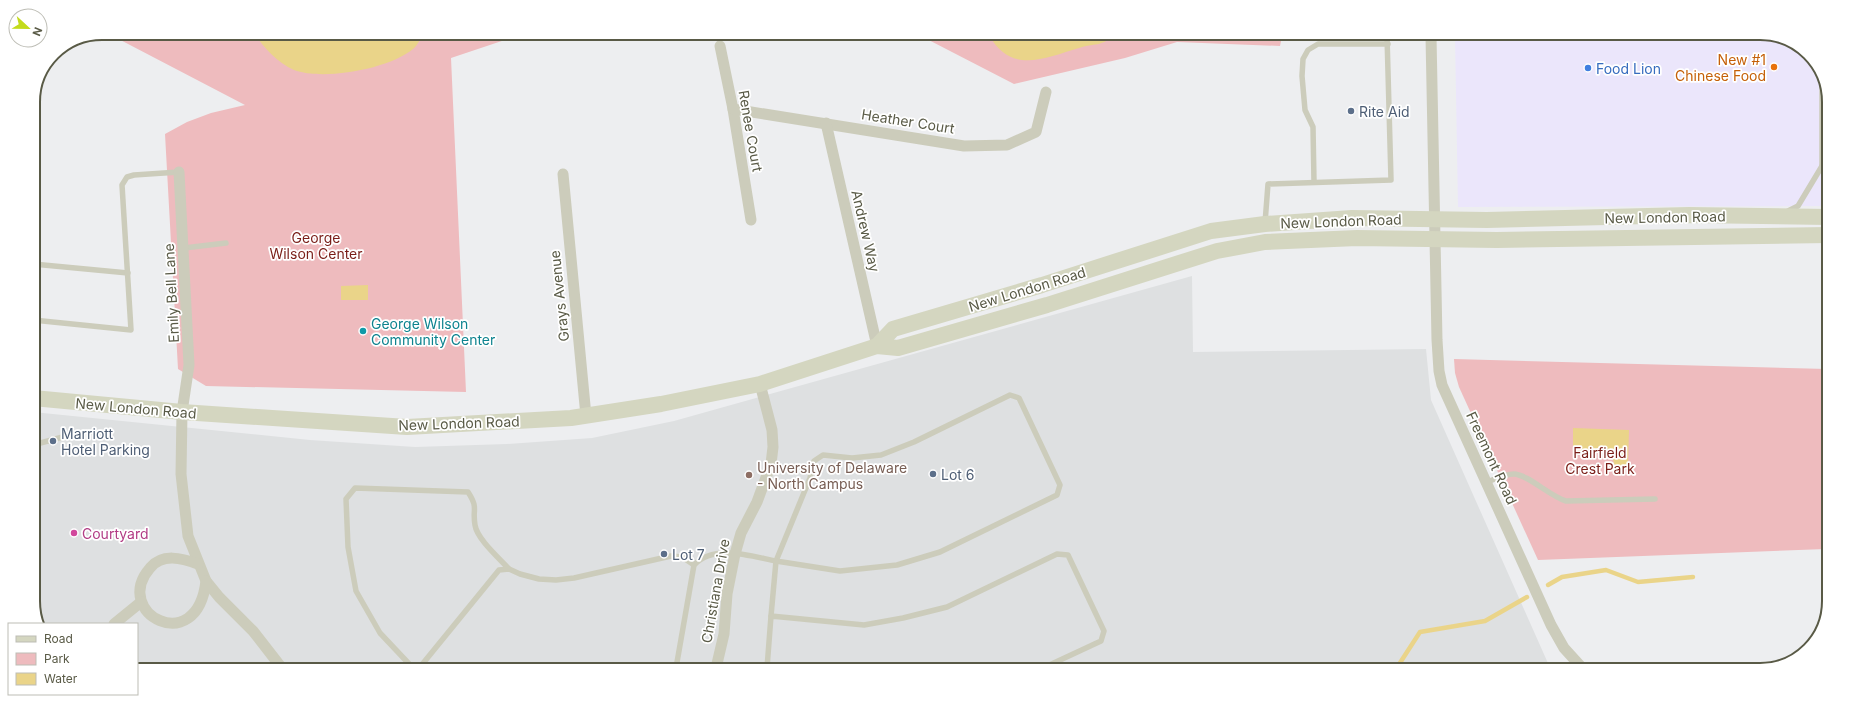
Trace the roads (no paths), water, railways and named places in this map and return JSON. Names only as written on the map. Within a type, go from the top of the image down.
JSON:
[{"type":"main road","name":"New London Road","points":[[877,346],[893,329],[1042,285],[1211,231],[1265,224],[1352,218],[1435,218],[1487,220],[1689,216],[1822,217]]},
{"type":"main road","name":"New London Road","points":[[40,399],[182,412],[407,427],[586,416],[661,404],[760,384],[877,346],[898,348],[1047,305],[1217,251],[1273,242],[1357,238],[1435,240],[1822,235]]},
{"type":"street","name":"Freemont Road","points":[[1432,40],[1435,240],[1439,371],[1446,396],[1487,482],[1551,625],[1564,648],[1578,663]]},
{"type":"street","name":"Renee Court","points":[[720,46],[733,109],[751,220]]},
{"type":"street","name":"Heather Court","points":[[733,109],[964,146],[1007,145],[1036,132],[1046,92]]},
{"type":"street","name":"Andrew Way","points":[[826,123],[877,346]]},
{"type":"street","name":"Emily Bell Lane","points":[[179,172],[189,365],[182,412],[180,474],[188,536],[198,564]]},
{"type":"street","name":"Grays Avenue","points":[[563,174],[586,416]]},
{"type":"street","name":"Christiana Drive","points":[[717,663],[724,634],[727,594],[735,554],[741,533],[757,502],[771,464],[773,447],[772,430],[760,384]]},
{"type":"street","points":[[206,581],[201,605],[193,616],[183,622],[171,624],[158,620],[148,613],[141,602],[138,590],[145,573],[152,564],[163,559],[174,558],[198,564],[206,581],[219,597],[253,631],[278,663]]},
{"type":"street","points":[[115,623],[141,602]]},
{"type":"lane","points":[[1265,224],[1268,184],[1391,180],[1388,40]]},
{"type":"lane","points":[[1314,182],[1313,127],[1305,110],[1302,76],[1303,59],[1308,50],[1318,44],[1388,44]]},
{"type":"lane","points":[[1778,216],[1798,206],[1822,166],[1822,98]]},
{"type":"lane","points":[[40,321],[131,330],[122,185],[127,178],[134,175],[179,172]]},
{"type":"lane","points":[[184,248],[226,243]]},
{"type":"lane","points":[[40,265],[128,273]]},
{"type":"lane","points":[[677,663],[694,565],[701,557],[712,553],[735,554],[776,561],[840,571],[897,564],[940,552],[1057,495],[1060,486],[1019,398],[1010,395],[914,442],[881,455],[852,458],[823,456],[814,461],[810,478],[776,561],[767,663]]},
{"type":"lane","points":[[40,443],[70,435]]},
{"type":"lane","points":[[1487,482],[1515,474],[1528,480],[1557,498],[1566,501],[1655,499]]},
{"type":"lane","points":[[408,663],[380,633],[356,591],[348,547],[346,499],[355,488],[468,492],[475,503],[475,526],[484,542],[509,569],[527,576],[556,580],[574,578],[670,556],[682,557],[694,565]]},
{"type":"lane","points":[[771,616],[864,625],[903,618],[947,607],[1057,554],[1068,555],[1104,631],[1101,641],[1054,663]]},
{"type":"lane","points":[[423,663],[499,570],[509,569]]},
{"type":"water","points":[[259,40],[420,40],[413,49],[388,62],[355,71],[321,74],[306,73],[288,67],[271,54]]},
{"type":"water","points":[[993,40],[1107,40],[1102,43],[1084,46],[1054,56],[1030,60],[1018,59],[1008,55],[998,47]]},
{"type":"water","points":[[368,285],[368,300],[341,300],[341,286]]},
{"type":"water","points":[[1573,428],[1629,430],[1628,466],[1615,467],[1611,452],[1573,452]]},
{"type":"waterway","points":[[1548,585],[1562,577],[1606,570],[1638,582],[1693,577]]},
{"type":"waterway","points":[[1400,663],[1420,632],[1485,621],[1527,597]]},
{"type":"place","name":"New #1 Chinese Food","points":[[1774,67]]},
{"type":"place","name":"Food Lion","points":[[1588,68]]},
{"type":"place","name":"Rite Aid","points":[[1351,111]]},
{"type":"place","name":"George Wilson Community Center","points":[[363,331]]},
{"type":"place","name":"Marriott Hotel Parking","points":[[53,441]]},
{"type":"place","name":"Lot 6","points":[[933,474]]},
{"type":"place","name":"University of Delaware - North Campus","points":[[749,475]]},
{"type":"place","name":"Courtyard","points":[[74,533]]},
{"type":"place","name":"Lot 7","points":[[664,554]]},
{"type":"park label","name":"George Wilson Center","points":[[316,246]]},
{"type":"park label","name":"Fairfield Crest Park","points":[[1600,460]]}]
